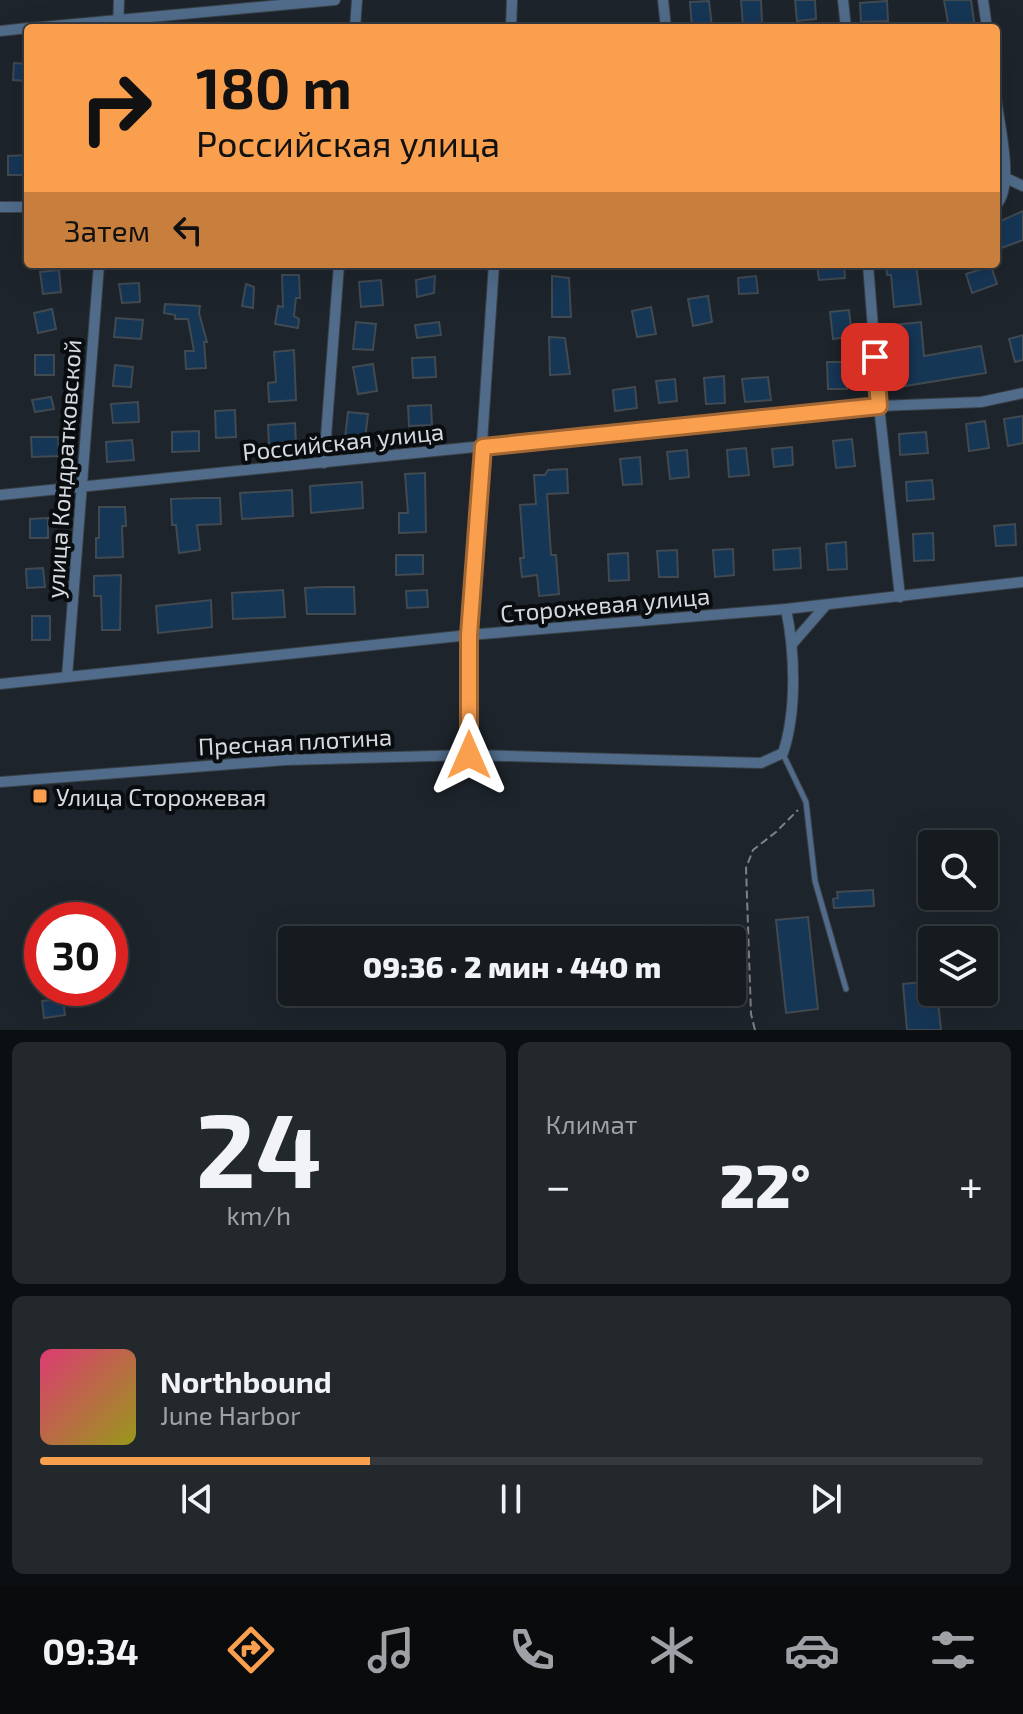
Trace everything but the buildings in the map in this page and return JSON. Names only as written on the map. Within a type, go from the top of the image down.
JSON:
[{"type":"street","points":[[119,0],[119,24],[335,0]]},
{"type":"street","points":[[355,24],[357,0]]},
{"type":"street","points":[[511,24],[512,0]]},
{"type":"street","points":[[663,0],[666,24]]},
{"type":"street","points":[[843,0],[846,24]]},
{"type":"street","points":[[983,0],[986,24]]},
{"type":"street","points":[[0,31],[24,29]]},
{"type":"street","points":[[1000,130],[1006,178],[1000,201]]},
{"type":"street","points":[[1006,178],[1023,186]]},
{"type":"street","points":[[0,207],[24,207]]},
{"type":"street","name":"улица Кондратковской","points":[[67,677],[99,268]]},
{"type":"street","points":[[324,463],[339,268]]},
{"type":"street","points":[[469,755],[469,635],[494,268]]},
{"type":"street","points":[[868,268],[879,406],[900,597]]},
{"type":"street","name":"Российская улица","points":[[0,495],[879,406],[981,402],[1023,393]]},
{"type":"street","name":"Сторожевая улица","points":[[0,684],[469,635],[786,609],[1023,582]]},
{"type":"street","points":[[793,643],[826,605]]},
{"type":"street","points":[[783,753],[790,734],[793,643],[786,609]]},
{"type":"street","name":"Пресная плотина","points":[[0,782],[285,760],[469,755],[761,763],[783,753]]},
{"type":"lane","points":[[783,753],[806,802],[815,881],[846,989]]},
{"type":"path","points":[[755,1030],[751,1014],[746,868],[753,850],[806,802]]},
{"type":"place","name":"Улица Сторожевая","points":[[40,796]]},
{"type":"route","points":[[469,755],[469,635],[483,447],[879,406],[875,357]]}]
